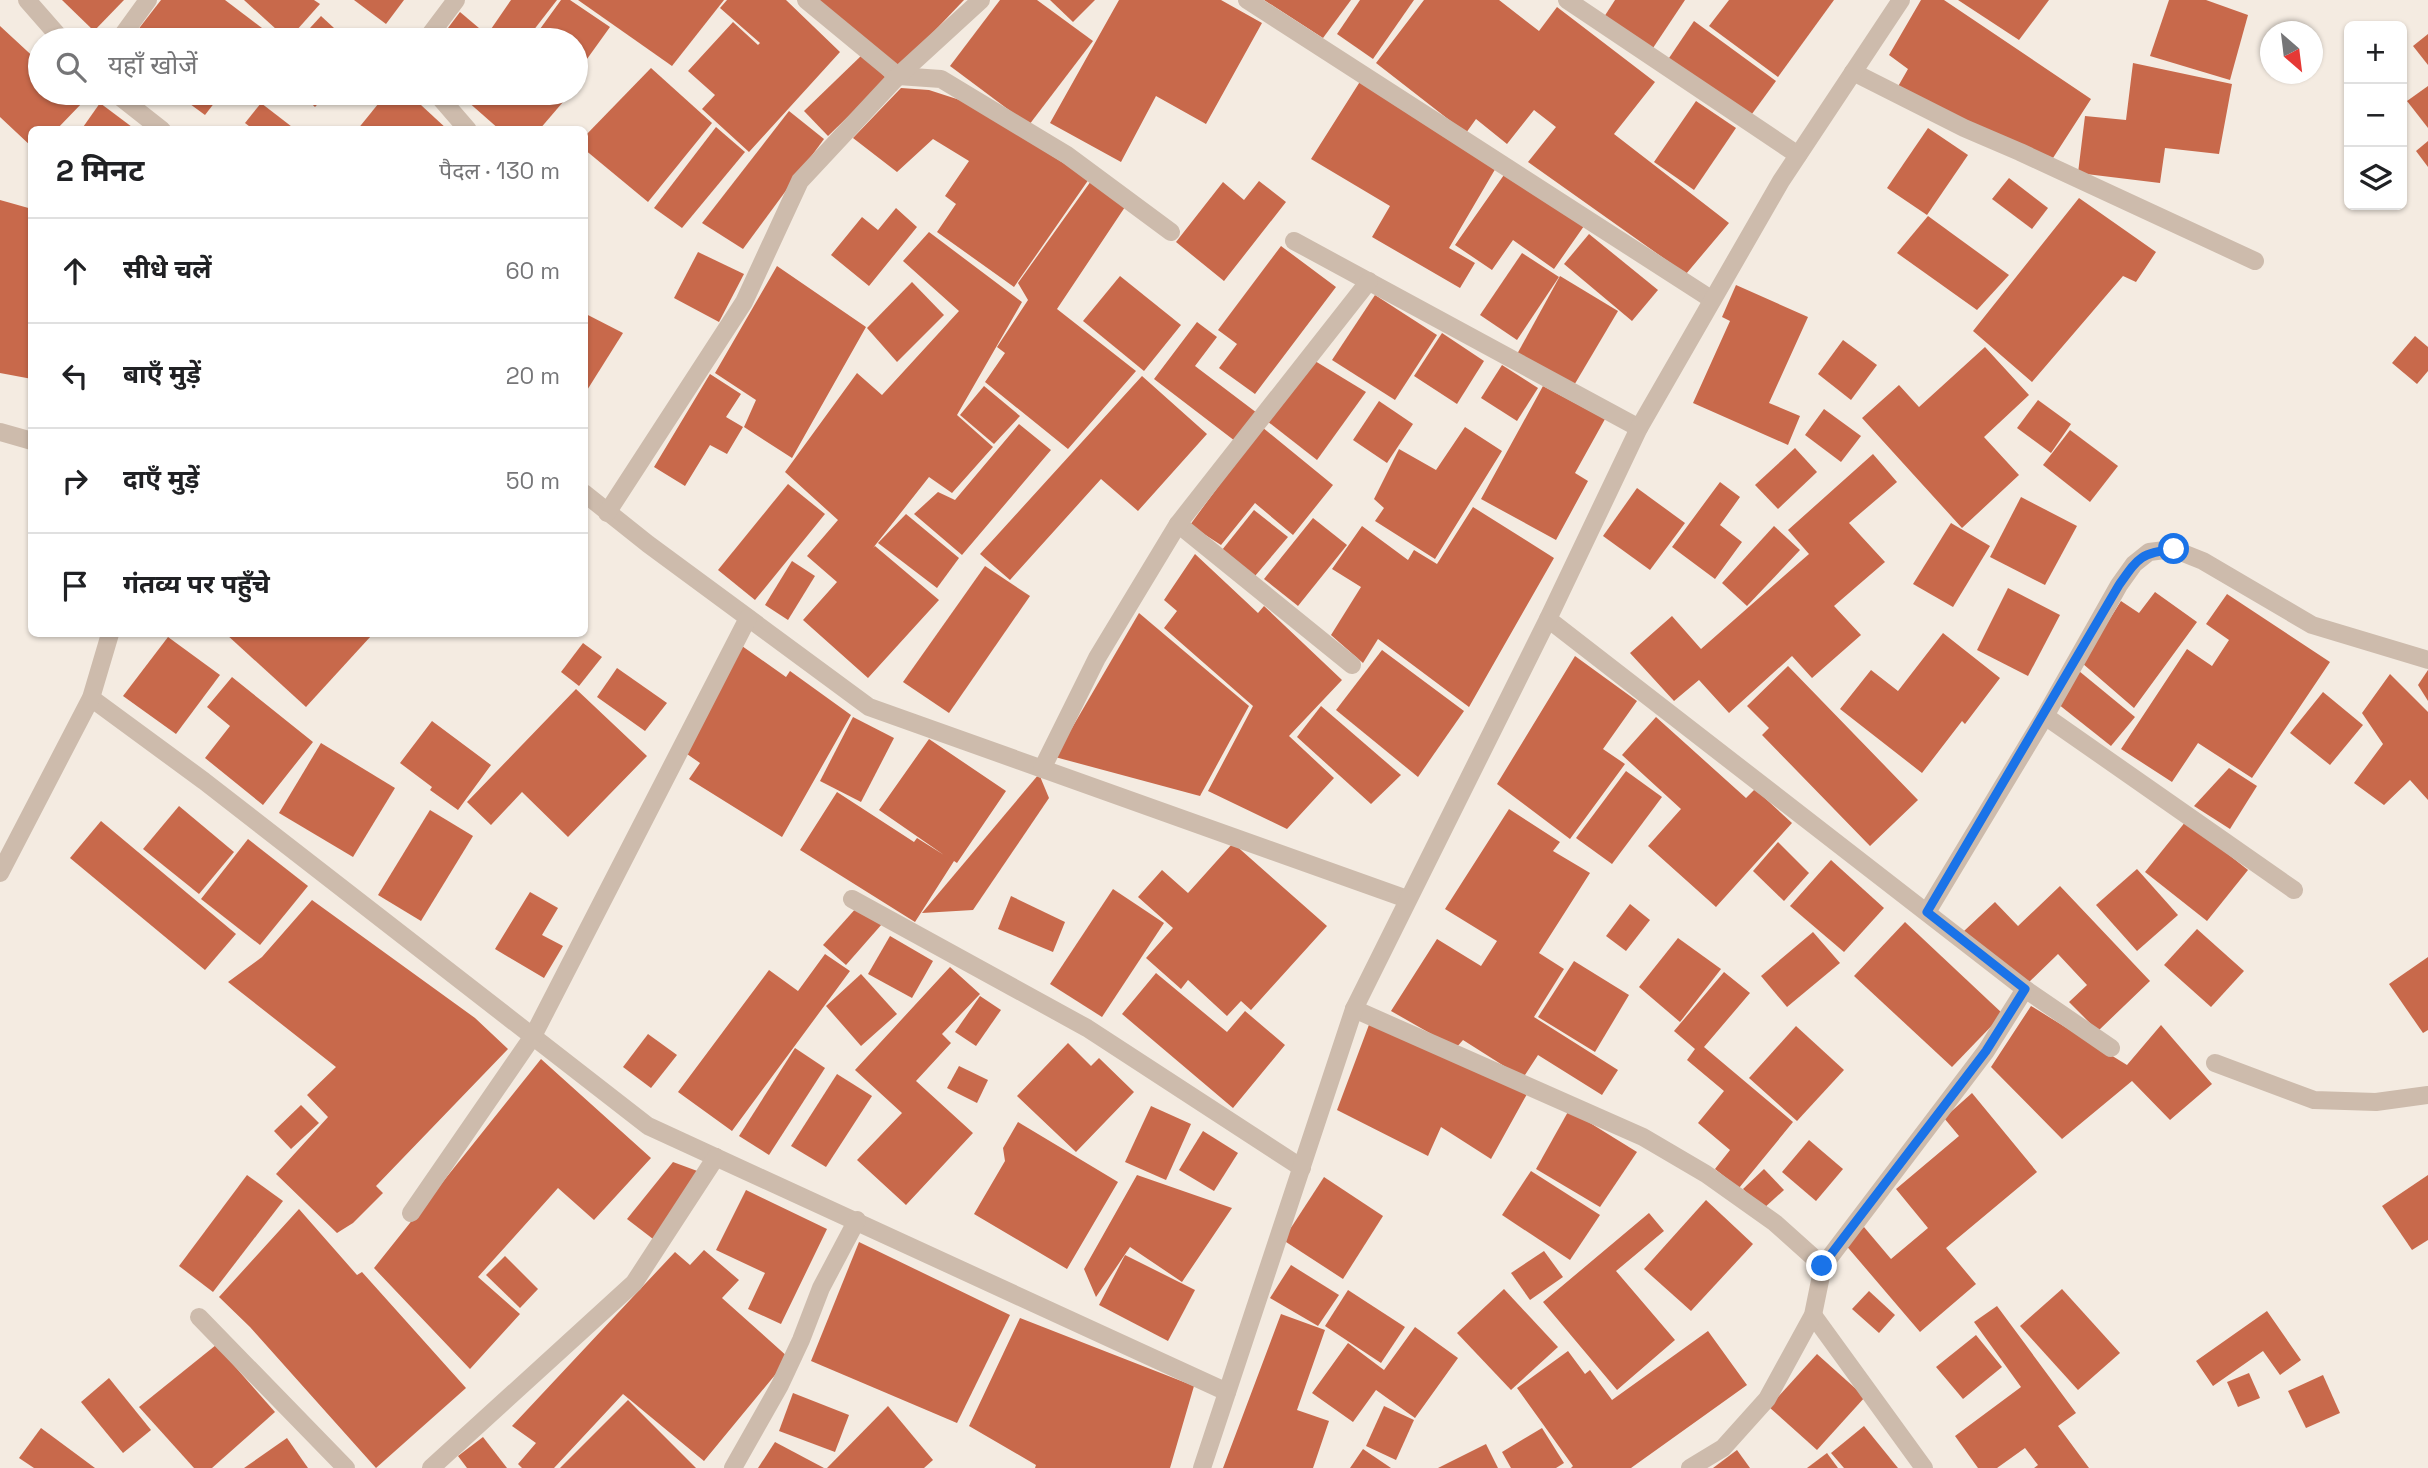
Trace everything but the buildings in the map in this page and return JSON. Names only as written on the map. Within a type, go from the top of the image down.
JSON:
[{"type":"street","points":[[27,0],[52,28]]},
{"type":"street","points":[[128,28],[148,0]]},
{"type":"street","points":[[435,28],[456,0]]},
{"type":"street","points":[[806,0],[898,76],[941,79],[1067,155],[1171,232]]},
{"type":"street","points":[[607,513],[744,302],[800,181],[898,76],[981,0]]},
{"type":"street","points":[[1247,0],[1711,299]]},
{"type":"street","points":[[1567,0],[1798,155]]},
{"type":"street","points":[[1202,1468],[1354,1009],[1548,619],[1639,428],[1711,299],[1798,155],[1901,0]]},
{"type":"street","points":[[1853,72],[1964,128],[2255,261]]},
{"type":"street","points":[[130,105],[157,126]]},
{"type":"street","points":[[446,105],[465,126]]},
{"type":"street","points":[[1294,241],[1639,428]]},
{"type":"street","points":[[1042,769],[1097,658],[1178,524],[1369,281]]},
{"type":"street","points":[[0,432],[28,440]]},
{"type":"street","points":[[588,496],[869,707],[1407,899]]},
{"type":"street","points":[[1178,524],[1352,665]]},
{"type":"street","points":[[1927,912],[2045,716],[2119,585],[2134,565],[2149,552],[2174,549],[2203,561],[2312,625],[2428,660]]},
{"type":"street","points":[[411,1213],[533,1036],[748,618]]},
{"type":"street","points":[[1548,619],[2025,989],[2111,1048]]},
{"type":"street","points":[[0,873],[91,698],[109,637]]},
{"type":"street","points":[[91,698],[215,789],[648,1126],[1227,1392]]},
{"type":"street","points":[[2045,716],[2294,890]]},
{"type":"street","points":[[852,899],[1087,1028],[1303,1168]]},
{"type":"street","points":[[1690,1468],[1723,1448],[1767,1399],[1813,1315],[1822,1266],[1986,1051],[2025,989]]},
{"type":"street","points":[[1354,1009],[1643,1137],[1706,1174],[1775,1223],[1822,1266]]},
{"type":"street","points":[[2215,1063],[2314,1100],[2376,1102],[2428,1095]]},
{"type":"street","points":[[431,1468],[634,1283],[716,1157]]},
{"type":"street","points":[[733,1468],[780,1385],[802,1340],[821,1288],[856,1220]]},
{"type":"street","points":[[1813,1315],[1924,1468]]},
{"type":"street","points":[[199,1317],[346,1468]]},
{"type":"route","points":[[1822,1266],[1986,1051],[2025,989],[1927,912],[2045,716],[2119,585],[2134,565],[2149,552],[2174,549]]}]
